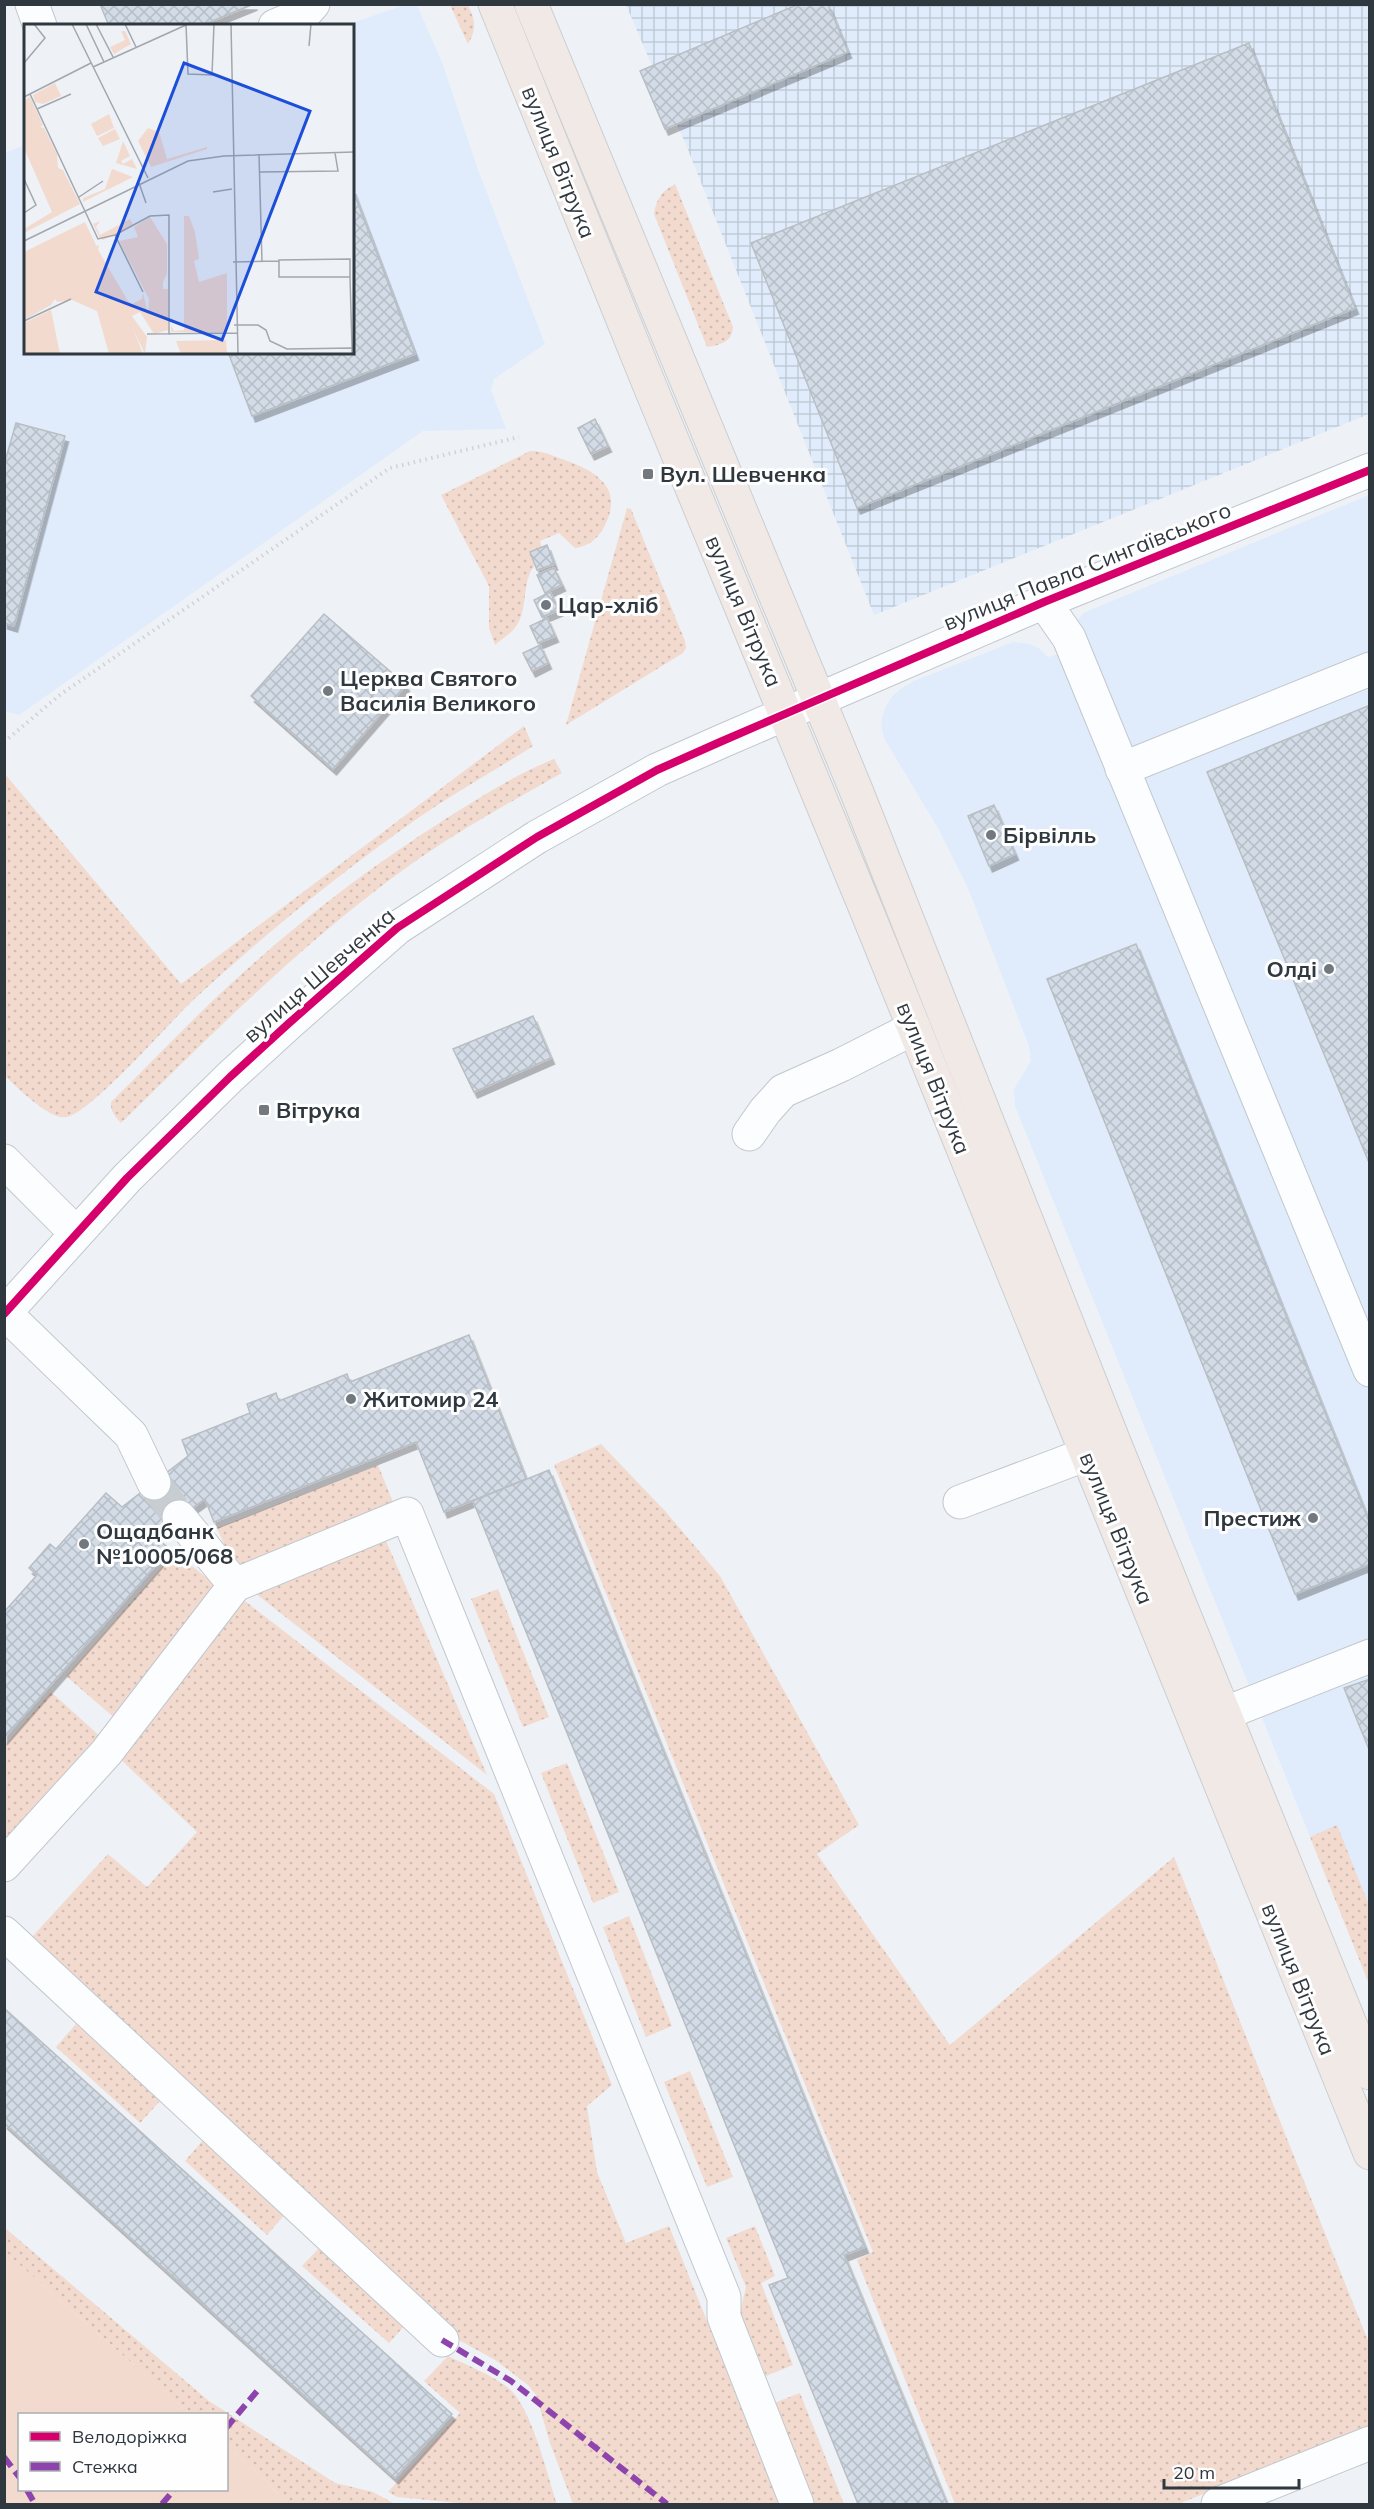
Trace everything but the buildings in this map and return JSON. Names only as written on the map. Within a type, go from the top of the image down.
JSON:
[{"type":"main road","name":"вулиця Вітрука","points":[[495,4],[644,374],[786,714],[1087,1454],[1370,2073]]},
{"type":"main road","name":"вулиця Вітрука","points":[[531,4],[819,700],[1114,1442],[1210,1719],[1370,2153]]},
{"type":"street","points":[[32,4],[39,24]]},
{"type":"street","points":[[280,24],[304,14],[313,4]]},
{"type":"street","name":"вулиця Павла Сингаївського","points":[[819,700],[1044,603],[1370,470]]},
{"type":"street","points":[[1044,603],[1069,638],[1370,1370]]},
{"type":"street","points":[[1122,769],[1370,669]]},
{"type":"street","name":"вулиця Шевченка","points":[[5,1314],[127,1178],[230,1077],[397,928],[537,837],[657,770],[819,700]]},
{"type":"street","points":[[749,1134],[783,1091],[914,1028]]},
{"type":"street","points":[[4,1161],[76,1233]]},
{"type":"street","points":[[5,1314],[131,1435],[154,1483]]},
{"type":"street","points":[[960,1502],[1087,1454]]},
{"type":"street","points":[[4,1865],[106,1753],[235,1585],[407,1514],[724,2297],[724,2317],[797,2505]]},
{"type":"street","points":[[179,1517],[235,1585]]},
{"type":"street","points":[[1210,1719],[1370,1656]]},
{"type":"street","points":[[4,1933],[442,2340]]},
{"type":"street","points":[[1218,2505],[1370,2443]]},
{"type":"path","points":[[4,742],[61,694],[390,468],[519,436]]},
{"type":"shaded area","points":[[404,5],[417,5],[443,65],[477,167],[545,344],[494,379],[491,390],[506,429],[423,431],[19,715],[5,711],[4,153],[24,145],[24,354],[354,354],[354,24],[350,24]]},
{"type":"shaded area","points":[[450,5],[468,5],[474,25],[468,44]]},
{"type":"shaded area","points":[[626,5],[1369,5],[1369,414],[874,615],[688,150]]},
{"type":"shaded area","points":[[675,184],[733,327],[728,339],[716,345],[707,347],[654,214],[660,196]]},
{"type":"shaded area","points":[[530,451],[557,457],[596,475],[608,490],[611,500],[610,510],[601,533],[585,545],[575,548],[559,533],[540,541],[545,558],[536,563],[531,571],[519,621],[512,631],[495,645],[489,628],[489,586],[441,495]]},
{"type":"shaded area","points":[[1369,495],[1369,1983],[1015,1106],[1014,1089],[1031,1061],[1029,1046],[968,888],[939,830],[884,738],[881,723],[885,708],[892,696],[914,681],[1013,642],[1030,644],[1040,649],[1048,657],[1073,650],[1076,622],[1083,613]]},
{"type":"shaded area","points":[[627,508],[631,509],[686,648],[683,653],[566,725]]},
{"type":"shaded area","points":[[524,726],[533,746],[421,816],[302,906],[189,1004],[110,1085],[78,1112],[67,1117],[52,1114],[34,1102],[5,1076],[5,774],[181,984]]},
{"type":"shaded area","points":[[554,759],[562,773],[447,840],[371,894],[296,956],[121,1123],[112,1111],[111,1102],[218,996],[284,937],[336,895],[419,836],[499,786]]},
{"type":"shaded area","points":[[601,1444],[666,1512],[720,1576],[859,1825],[817,1854],[950,2045],[1174,1857],[1369,2343],[1369,2429],[1178,2504],[955,2504],[857,2260],[873,2252],[554,1465]]},
{"type":"shaded area","points":[[378,1465],[395,1507],[236,1571],[217,1528]]},
{"type":"shaded area","points":[[384,1536],[487,1775],[251,1590]]},
{"type":"shaded area","points":[[175,1552],[219,1588],[117,1720],[66,1676]]},
{"type":"shaded area","points":[[498,1589],[549,1717],[523,1727],[471,1599]]},
{"type":"shaded area","points":[[241,1598],[494,1794],[612,2085],[587,2106],[597,2172],[626,2243],[669,2226],[780,2504],[573,2504],[550,2443],[536,2395],[528,2385],[495,2360],[457,2339],[30,1939],[108,1854],[147,1887],[197,1832],[118,1757]]},
{"type":"shaded area","points":[[51,1692],[102,1738],[5,1846],[5,1745]]},
{"type":"shaded area","points":[[567,1763],[619,1892],[593,1903],[541,1773]]},
{"type":"shaded area","points":[[1337,1825],[1369,1905],[1369,1984],[1310,1837]]},
{"type":"shaded area","points":[[629,1916],[672,2026],[646,2037],[603,1927]]},
{"type":"shaded area","points":[[76,2024],[160,2101],[140,2123],[56,2047]]},
{"type":"shaded area","points":[[690,2071],[733,2177],[707,2187],[664,2082]]},
{"type":"shaded area","points":[[204,2139],[287,2212],[267,2235],[185,2161]]},
{"type":"shaded area","points":[[755,2226],[775,2276],[761,2283],[793,2365],[766,2376],[740,2312],[746,2287],[726,2238]]},
{"type":"shaded area","points":[[5,2228],[209,2401],[227,2413],[189,2413],[5,2252]]},
{"type":"shaded area","points":[[322,2245],[407,2323],[389,2343],[302,2266]]},
{"type":"shaded area","points":[[5,2252],[189,2413],[18,2413],[18,2491],[228,2491],[228,2447],[262,2477],[287,2504],[5,2504]]},
{"type":"shaded area","points":[[448,2356],[506,2386],[515,2395],[530,2423],[557,2504],[468,2504],[397,2497],[388,2492],[460,2413],[424,2381]]},
{"type":"shaded area","points":[[800,2393],[844,2504],[814,2504],[774,2403]]},
{"type":"shaded area","points":[[228,2413],[335,2483],[373,2492],[395,2504],[287,2504],[262,2477],[228,2447]]},
{"type":"tunnel","points":[[154,1483],[179,1517]]},
{"type":"marked path","points":[[442,2340],[511,2381],[667,2504]]},
{"type":"marked path","points":[[228,2426],[258,2390]]},
{"type":"marked path","points":[[4,2457],[18,2475]]},
{"type":"marked path","points":[[28,2491],[35,2504]]},
{"type":"marked path","points":[[162,2504],[173,2491]]},
{"type":"cycle path","points":[[4,1314],[127,1178],[288,1024],[397,928],[537,837],[657,770],[720,742],[1044,602],[1370,470]]},
{"type":"place","name":"Вул. Шевченка","points":[[648,474]]},
{"type":"place","name":"Цар-хліб","points":[[546,605]]},
{"type":"place","name":"Церква Святого Василія Великого","points":[[328,691]]},
{"type":"place","name":"Бірвілль","points":[[991,835]]},
{"type":"place","name":"Олді","points":[[1329,969]]},
{"type":"place","name":"Вітрука","points":[[264,1110]]},
{"type":"place","name":"Житомир 24","points":[[351,1399]]},
{"type":"place","name":"Престиж","points":[[1313,1518]]},
{"type":"place","name":"Ощадбанк №10005/068","points":[[84,1544]]}]
